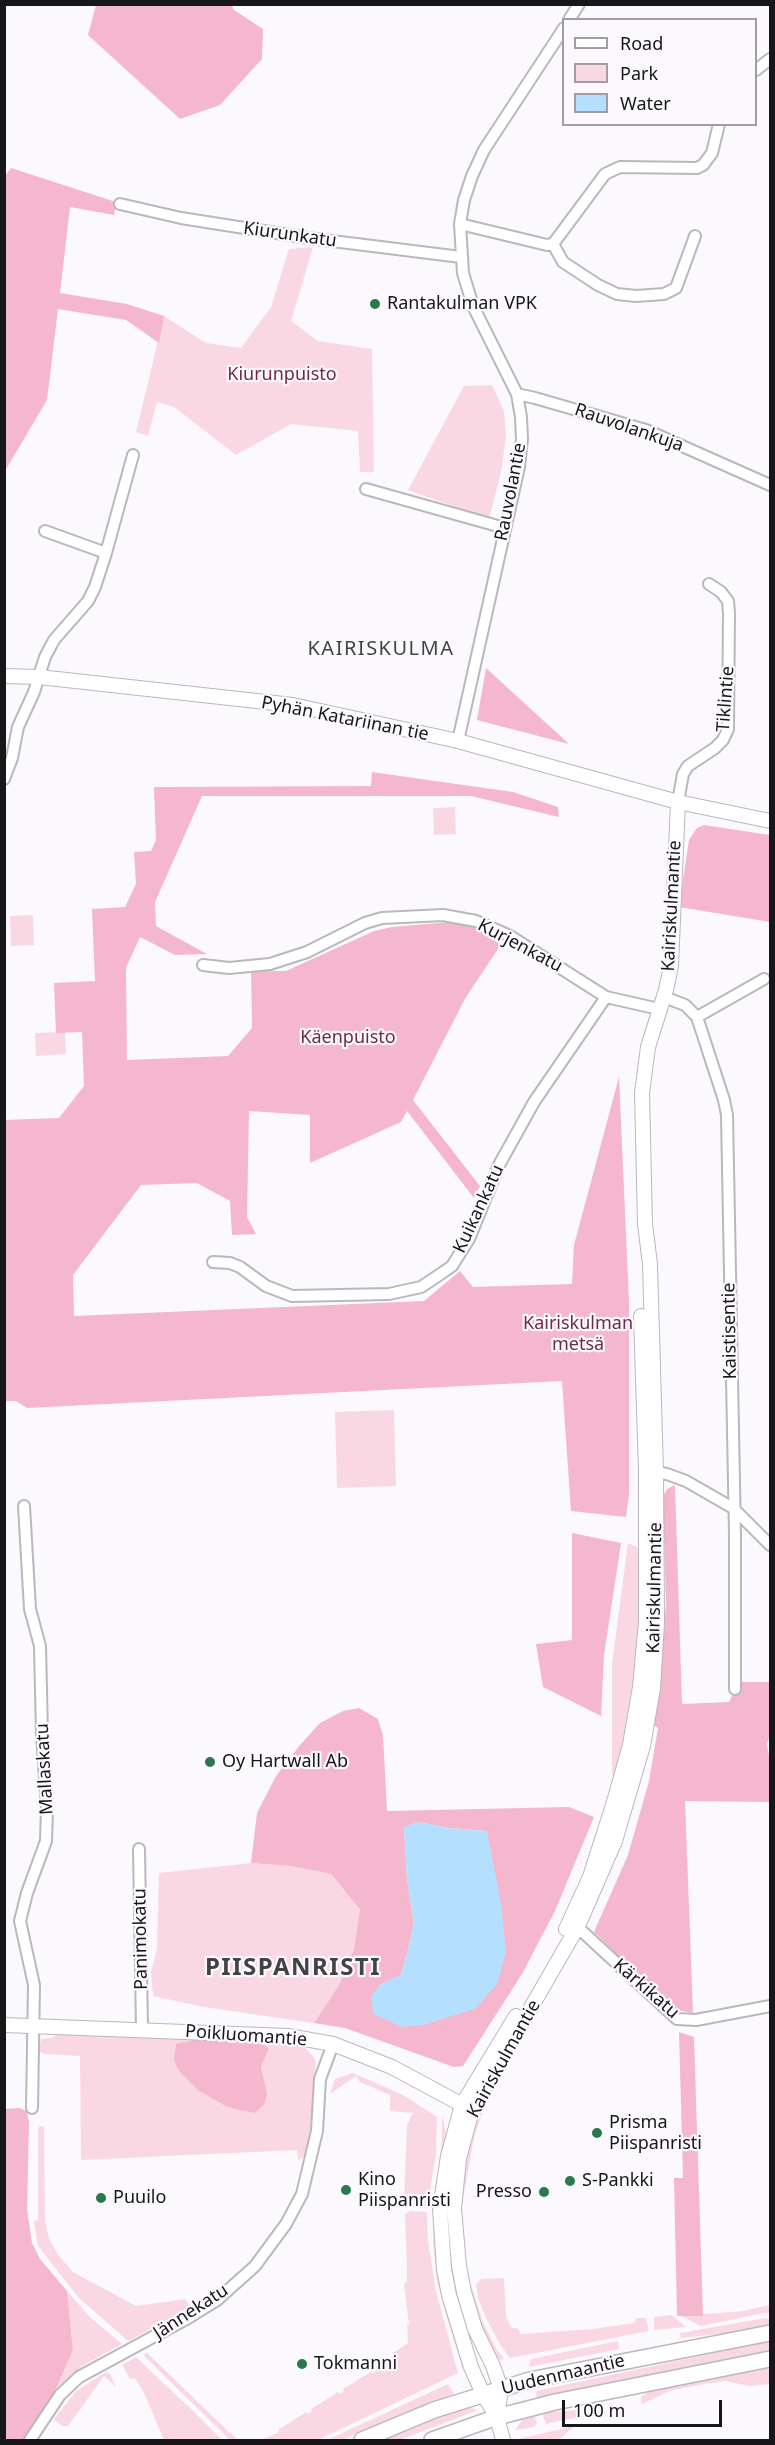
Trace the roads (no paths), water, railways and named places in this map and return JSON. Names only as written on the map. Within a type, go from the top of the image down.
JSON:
[{"type":"main road","name":"Uudenmaantie","points":[[362,2440],[434,2410],[536,2378],[771,2333]]},
{"type":"main road","name":"Uudenmaantie","points":[[432,2440],[497,2417],[598,2392],[771,2359]]},
{"type":"street","points":[[570,18],[579,4]]},
{"type":"street","name":"Rauvolantie","points":[[458,741],[519,467],[522,440],[517,394],[466,288],[461,257],[460,224],[471,176],[484,150],[562,31]]},
{"type":"street","points":[[757,69],[771,59]]},
{"type":"street","points":[[460,224],[547,245],[553,244],[605,174],[620,167],[697,168],[703,165],[712,153],[719,126]]},
{"type":"street","name":"Kiurunkatu","points":[[120,204],[181,218],[308,238],[461,257]]},
{"type":"street","points":[[553,244],[563,262],[598,285],[617,294],[664,294],[676,288],[695,236]]},
{"type":"street","name":"Rauvolankuja","points":[[517,394],[646,430],[771,485]]},
{"type":"street","points":[[4,779],[18,727],[39,678],[45,657],[54,640],[88,602],[106,553],[133,455]]},
{"type":"street","points":[[366,489],[505,528]]},
{"type":"street","points":[[45,531],[106,553]]},
{"type":"street","name":"Tiklintie","points":[[678,802],[683,774],[688,766],[716,748],[728,729],[728,601],[721,591],[709,584]]},
{"type":"street","name":"Pyhän Katariinan tie","points":[[4,676],[293,705],[458,741],[678,802],[771,821]]},
{"type":"street","name":"Kairiskulmantie","points":[[497,2417],[483,2394],[471,2367],[449,2295],[441,2236],[440,2209],[444,2174],[453,2134],[574,1924],[612,1811],[630,1744],[638,1699],[646,1622],[651,1471],[640,1308],[645,1224],[642,1093],[648,1047],[671,966],[678,802]]},
{"type":"street","name":"Kurjenkatu","points":[[203,965],[229,968],[270,964],[307,952],[365,923],[382,918],[443,915],[476,921],[510,936],[606,997],[662,1003]]},
{"type":"street","points":[[662,1003],[685,1005],[697,1017],[764,979]]},
{"type":"street","name":"Kuikankatu","points":[[213,1262],[230,1263],[240,1267],[266,1286],[292,1296],[389,1294],[421,1287],[439,1275],[452,1266],[469,1239],[499,1165],[534,1102],[606,997]]},
{"type":"street","name":"Kaistisentie","points":[[697,1017],[727,1115],[735,1689]]},
{"type":"street","points":[[651,1471],[686,1481],[733,1508],[771,1545]]},
{"type":"street","name":"Mallaskatu","points":[[24,1506],[30,1609],[40,1646],[47,1809],[46,1841],[27,1893],[21,1921],[33,1977],[32,2108]]},
{"type":"street","name":"Panimokatu","points":[[140,1849],[142,2029]]},
{"type":"street","name":"Kärkikatu","points":[[574,1924],[671,2016],[677,2019],[696,2020],[771,2006]]},
{"type":"street","name":"Poikluomantie","points":[[4,2025],[288,2036],[333,2044],[392,2067],[467,2107]]},
{"type":"street","name":"Jännekatu","points":[[30,2440],[60,2395],[79,2377],[217,2300],[255,2266],[286,2224],[302,2193],[317,2131],[320,2079],[333,2044]]},
{"type":"street","name":"Kairiskulmantie","points":[[467,2107],[456,2179],[455,2235],[464,2292],[475,2329],[493,2366],[501,2389],[497,2417]]},
{"type":"street","points":[[497,2417],[503,2440]]},
{"type":"water","points":[[417,1822],[449,1828],[487,1831],[501,1904],[506,1952],[497,1984],[475,2009],[422,2025],[402,2027],[373,2014],[371,1996],[380,1985],[401,1975],[408,1950],[414,1923],[407,1879],[404,1827]]},
{"type":"place","name":"Rantakulman VPK","points":[[375,304]]},
{"type":"place","name":"Oy Hartwall Ab","points":[[210,1762]]},
{"type":"place","name":"Prisma Piispanristi","points":[[597,2133]]},
{"type":"place","name":"S-Pankki","points":[[570,2181]]},
{"type":"place","name":"Kino Piispanristi","points":[[346,2190]]},
{"type":"place","name":"Presso","points":[[544,2192]]},
{"type":"place","name":"Puuilo","points":[[101,2198]]},
{"type":"place","name":"Tokmanni","points":[[302,2364]]},
{"type":"district","name":"KAIRISKULMA","points":[[381,649]]},
{"type":"district","name":"PIISPANRISTI","points":[[293,1968]]},
{"type":"park label","name":"Kiurunpuisto","points":[[282,375]]},
{"type":"park label","name":"Käenpuisto","points":[[348,1038]]},
{"type":"park label","name":"Kairiskulman metsä","points":[[578,1334]]}]
